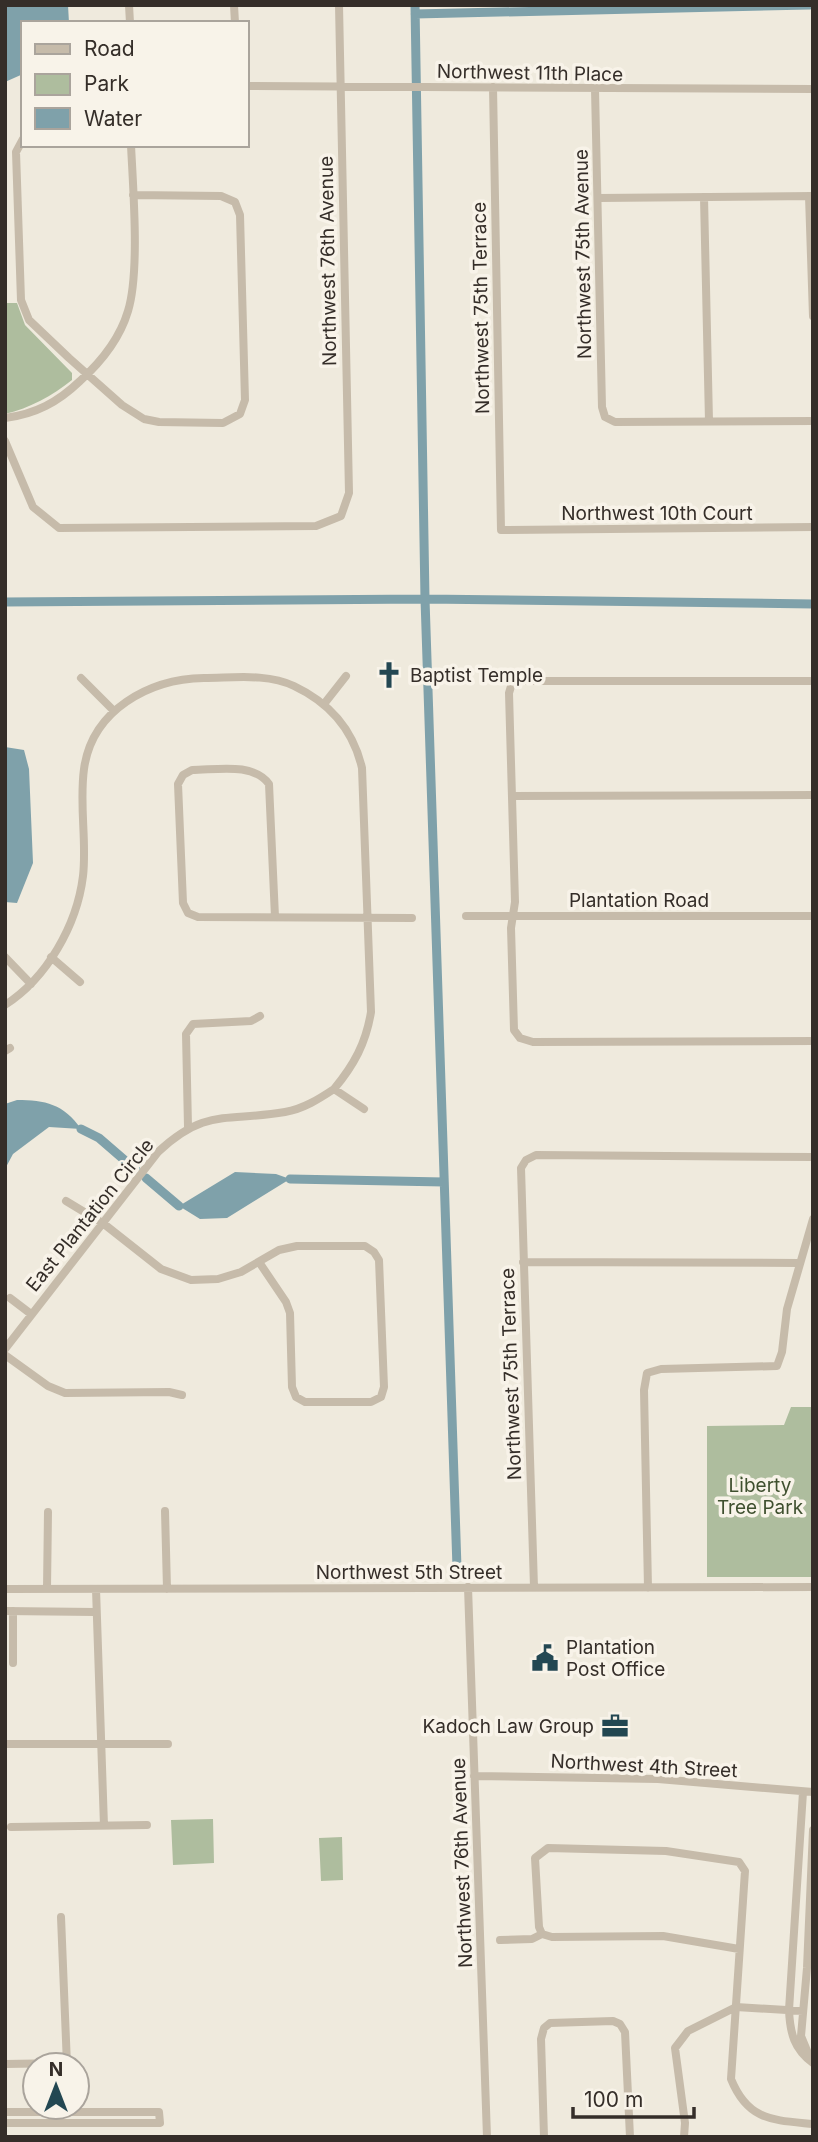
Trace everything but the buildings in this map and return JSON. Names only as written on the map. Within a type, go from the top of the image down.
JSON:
[{"type":"street","name":"Northwest 76th Avenue","points":[[5,441],[33,507],[59,528],[316,527],[341,516],[349,493],[339,5]]},
{"type":"street","name":"Northwest 11th Place","points":[[248,86],[813,89]]},
{"type":"street","name":"Northwest 75th Terrace","points":[[493,87],[501,530]]},
{"type":"street","name":"Northwest 75th Avenue","points":[[595,89],[602,407],[605,417],[615,422],[709,421]]},
{"type":"street","points":[[21,139],[16,152],[21,300],[29,320],[122,405],[144,419],[223,423],[240,414],[245,400],[240,215],[235,202],[221,196],[133,195]]},
{"type":"street","points":[[5,418],[30,414],[52,403],[89,373],[117,338],[129,309],[133,278],[131,147]]},
{"type":"street","points":[[599,198],[811,196],[813,316]]},
{"type":"street","points":[[704,197],[709,421],[813,421]]},
{"type":"street","name":"Northwest 10th Court","points":[[501,530],[813,527]]},
{"type":"street","name":"East Plantation Circle","points":[[5,1349],[158,1152],[188,1127],[226,1116],[286,1112],[312,1104],[334,1089],[352,1067],[367,1035],[371,1012],[362,768],[358,747],[344,724],[324,704],[288,683],[261,677],[184,678],[138,694],[114,711]]},
{"type":"street","points":[[324,704],[346,677]]},
{"type":"street","points":[[5,1005],[31,984],[51,957],[68,927],[83,878],[83,784],[87,755],[98,730],[114,711],[80,678]]},
{"type":"street","points":[[813,681],[512,683],[509,693],[514,1030],[520,1038],[533,1042],[813,1041]]},
{"type":"street","points":[[275,917],[269,784],[261,774],[251,771],[192,770],[183,775],[178,784],[183,903],[188,913],[198,918],[412,918]]},
{"type":"street","points":[[512,796],[813,795]]},
{"type":"street","name":"Plantation Road","points":[[466,916],[813,916]]},
{"type":"street","points":[[5,957],[31,984]]},
{"type":"street","points":[[51,957],[80,982]]},
{"type":"street","points":[[188,1127],[186,1034],[193,1024],[251,1021],[260,1016]]},
{"type":"street","points":[[334,1089],[364,1109]]},
{"type":"street","name":"Northwest 75th Terrace","points":[[534,1587],[521,1168],[526,1160],[536,1156],[813,1157]]},
{"type":"street","points":[[66,1201],[104,1224],[161,1269],[191,1280],[218,1279],[259,1262],[278,1250],[297,1246],[365,1246],[374,1252],[379,1260],[384,1387],[381,1397],[371,1402],[305,1402],[296,1397],[292,1387],[290,1313],[286,1302],[259,1262]]},
{"type":"street","points":[[648,1588],[644,1390],[648,1373],[661,1368],[777,1366],[799,1264],[813,1219]]},
{"type":"street","points":[[523,1262],[799,1264]]},
{"type":"street","points":[[10,1298],[31,1314]]},
{"type":"street","points":[[5,1355],[48,1386],[65,1393],[169,1392],[182,1395]]},
{"type":"street","points":[[47,1589],[48,1511]]},
{"type":"street","points":[[165,1511],[167,1589]]},
{"type":"street","name":"Northwest 76th Avenue","points":[[468,1587],[487,2137]]},
{"type":"street","name":"Northwest 5th Street","points":[[5,1589],[813,1587]]},
{"type":"street","points":[[96,1589],[104,1826]]},
{"type":"street","points":[[13,1663],[9,1611],[95,1612]]},
{"type":"street","points":[[6,1744],[167,1744]]},
{"type":"street","name":"Northwest 4th Street","points":[[474,1776],[657,1779],[813,1792]]},
{"type":"street","points":[[803,1792],[789,2010],[792,2039],[801,2054],[813,2063]]},
{"type":"street","points":[[11,1827],[148,1825]]},
{"type":"street","points":[[813,1830],[801,2036],[808,2053],[813,2054]]},
{"type":"street","points":[[542,1934],[539,1927],[535,1858],[540,1851],[548,1848],[666,1851],[725,1858],[742,1866],[745,1871],[732,2079],[738,2095],[748,2108],[770,2120],[813,2124]]},
{"type":"street","points":[[61,1917],[66,2051]]},
{"type":"street","points":[[500,1940],[532,1939],[542,1934],[552,1937],[663,1936],[739,1949]]},
{"type":"street","points":[[684,2137],[685,2123],[675,2048],[688,2031],[736,2007],[803,2011]]},
{"type":"street","points":[[544,2137],[541,2039],[544,2028],[550,2023],[612,2021],[620,2024],[625,2032],[630,2137]]},
{"type":"street","points":[[5,2123],[160,2123],[159,2112],[91,2111]]},
{"type":"street","points":[[108,2112],[108,2122]]},
{"type":"green space","points":[[5,303],[17,303],[25,325],[72,373],[72,380],[40,401],[5,414]]},
{"type":"green space","name":"Liberty Tree Park","points":[[791,1407],[813,1407],[813,1577],[707,1577],[707,1426],[784,1425]]},
{"type":"green space","points":[[213,1819],[214,1863],[173,1865],[171,1820]]},
{"type":"green space","points":[[342,1837],[343,1880],[321,1881],[319,1838]]},
{"type":"water","points":[[68,5],[69,21],[21,21],[21,75],[5,82],[5,6]]},
{"type":"water","points":[[5,747],[24,750],[29,769],[33,863],[17,903],[5,902]]},
{"type":"water","points":[[17,1100],[53,1105],[68,1114],[81,1129],[49,1127],[13,1154],[5,1169],[5,1104]]},
{"type":"water","points":[[235,1172],[276,1174],[290,1179],[227,1218],[200,1219],[179,1206]]},
{"type":"waterway","points":[[415,5],[425,599],[457,1568]]},
{"type":"waterway","points":[[415,14],[810,5]]},
{"type":"waterway","points":[[5,602],[425,599],[813,604]]},
{"type":"waterway","points":[[81,1129],[99,1138],[136,1170]]},
{"type":"waterway","points":[[146,1178],[179,1206]]},
{"type":"waterway","points":[[290,1179],[444,1182]]},
{"type":"place","name":"Baptist Temple","points":[[389,675]]},
{"type":"place","name":"Plantation Post Office","points":[[545,1658]]},
{"type":"place","name":"Kadoch Law Group","points":[[615,1726]]}]
